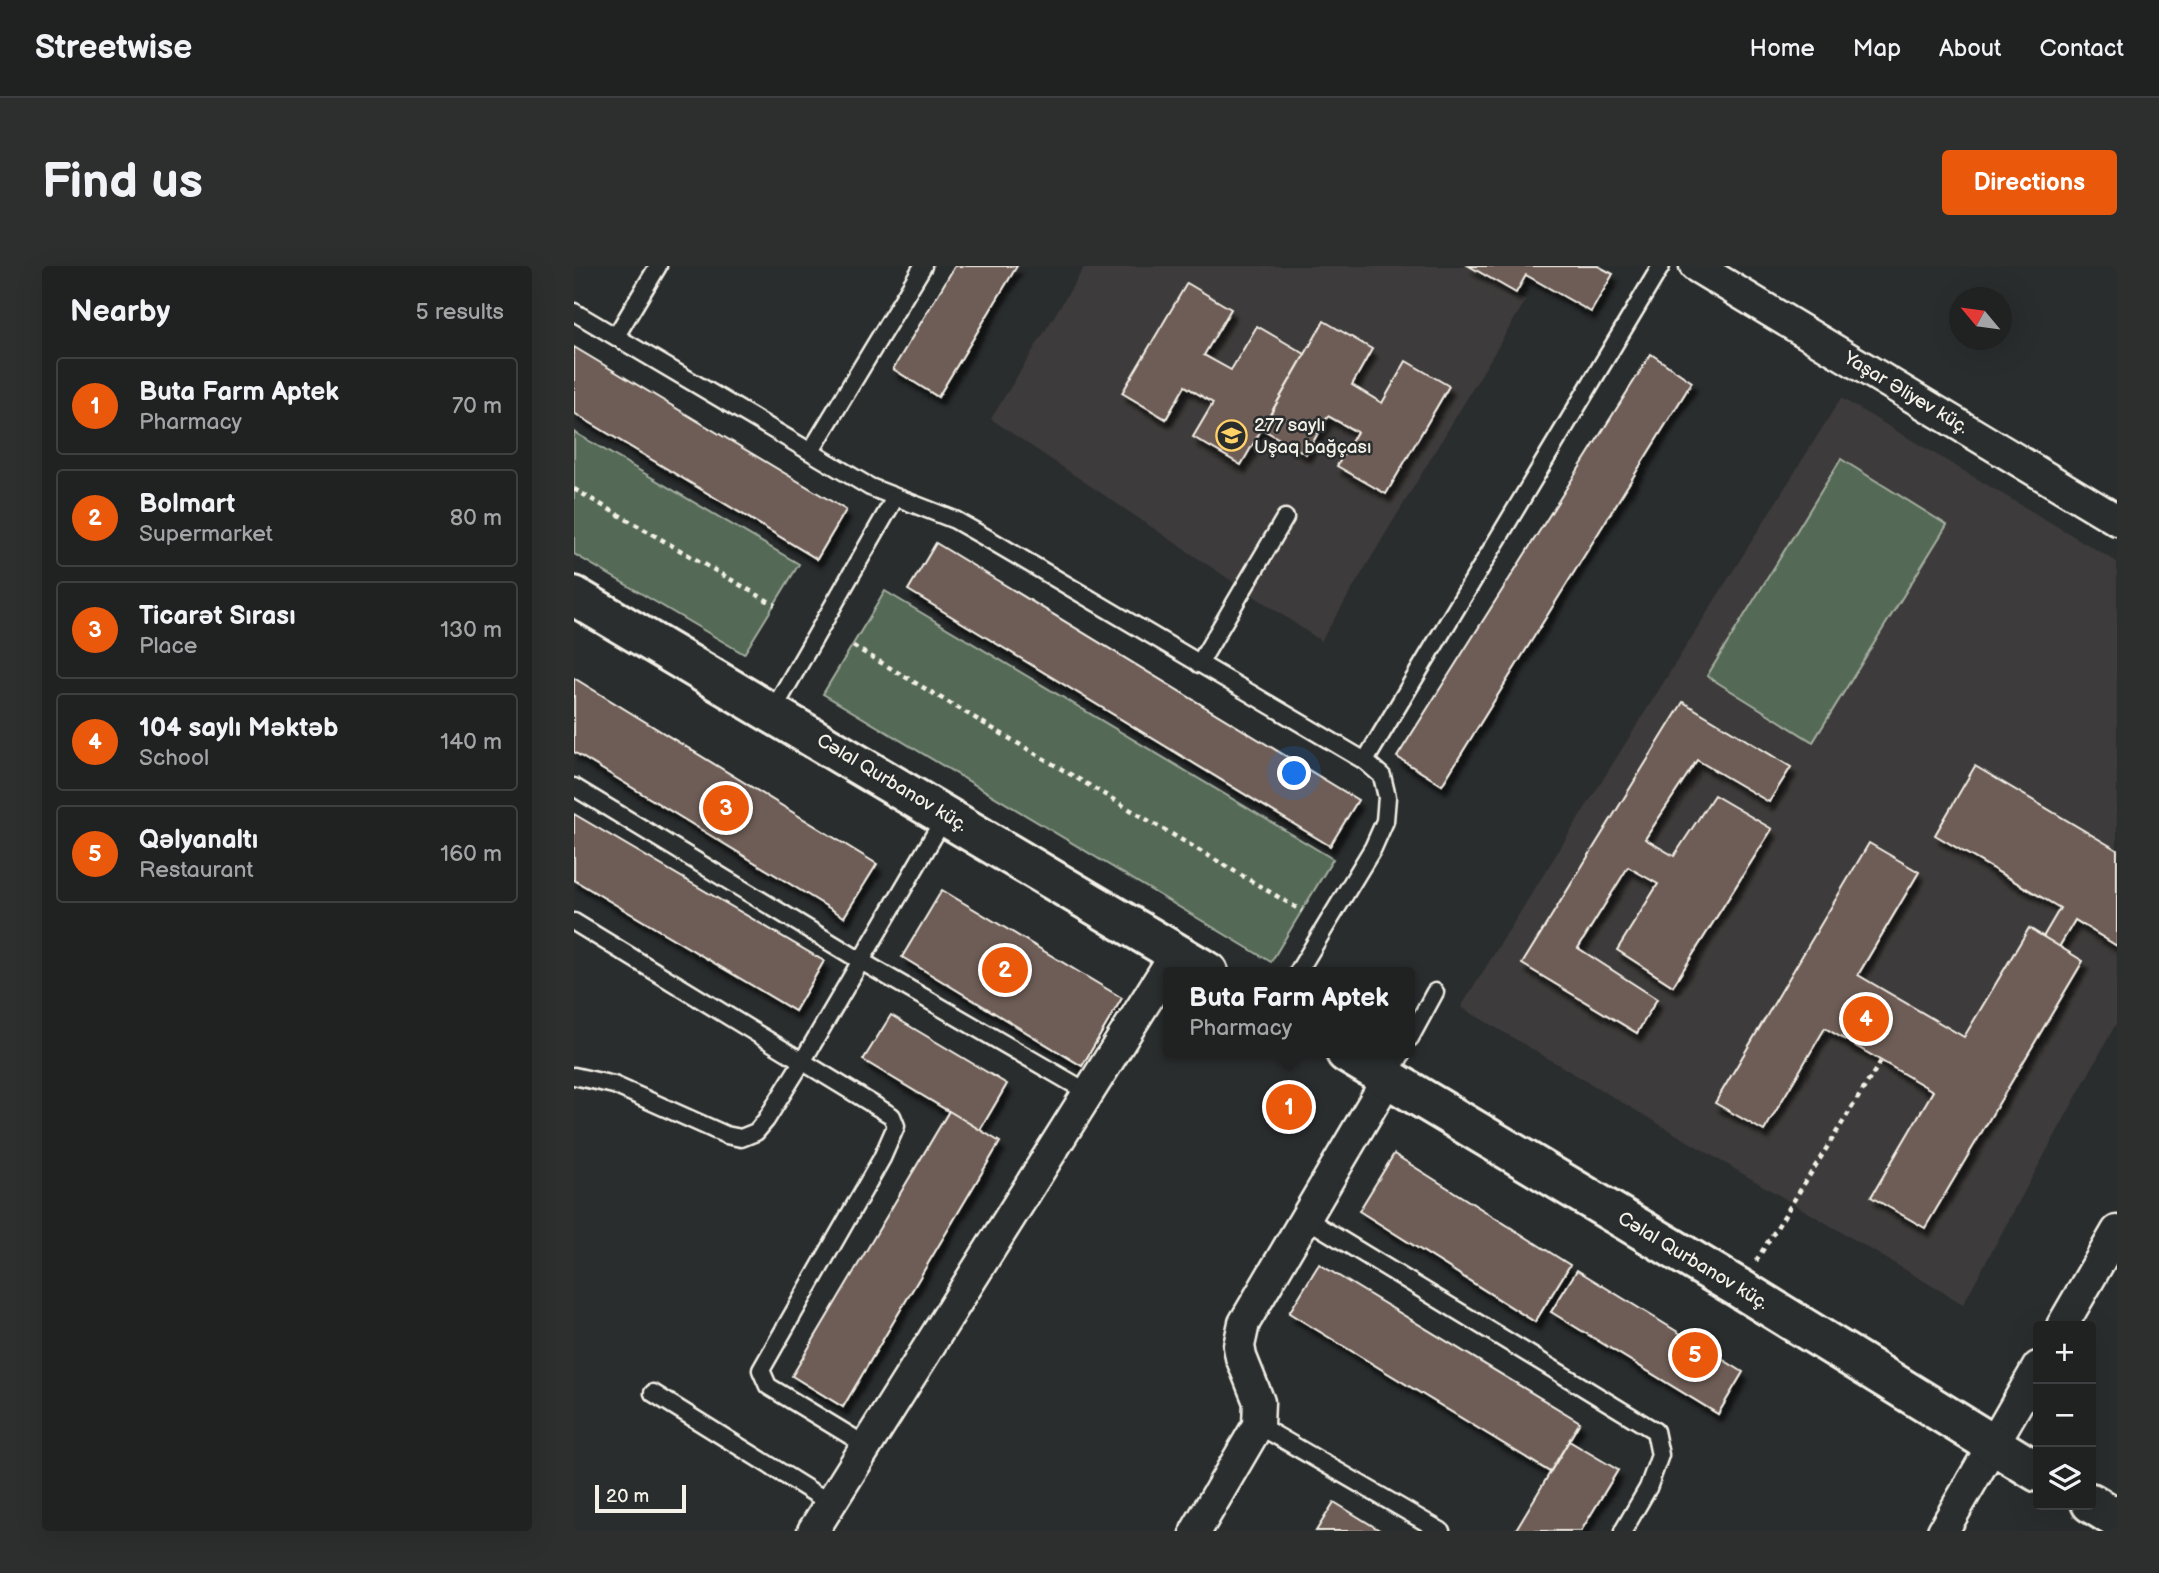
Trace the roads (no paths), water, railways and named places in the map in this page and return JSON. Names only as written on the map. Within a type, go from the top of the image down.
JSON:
[{"type":"street","name":"Yaşar Əliyev küç.","points":[[1695,266],[2117,520]]},
{"type":"street","name":"Cəlal Qurbanov küç.","points":[[574,596],[1200,967]]},
{"type":"street","points":[[1167,967],[1176,953]]},
{"type":"street","points":[[813,1531],[1163,974]]},
{"type":"street","name":"Cəlal Qurbanov küç.","points":[[1366,1058],[1395,1065],[1739,1288],[2033,1469]]},
{"type":"street","points":[[1206,1528],[1258,1425],[1259,1402],[1239,1346],[1244,1324],[1395,1065]]},
{"type":"street","points":[[2065,1321],[2117,1230]]},
{"type":"street","points":[[1943,1531],[2033,1376]]},
{"type":"street","points":[[2096,1506],[2117,1519]]},
{"type":"lane","points":[[616,337],[658,266]]},
{"type":"lane","points":[[811,451],[923,266]]},
{"type":"lane","points":[[1365,761],[1661,266]]},
{"type":"lane","points":[[574,312],[870,487],[964,526],[1365,761],[1382,776],[1387,797],[1385,821],[1373,848],[1301,967]]},
{"type":"lane","points":[[772,712],[895,498]]},
{"type":"lane","points":[[1199,664],[1285,518]]},
{"type":"lane","points":[[574,787],[861,961],[1089,1093]]},
{"type":"lane","points":[[574,1076],[614,1085],[726,1135],[741,1138],[756,1132],[766,1121],[802,1062],[946,815]]},
{"type":"lane","points":[[574,922],[892,1116],[896,1126],[882,1158],[761,1370],[768,1386],[867,1446]]},
{"type":"lane","points":[[1415,1029],[1435,992]]},
{"type":"lane","points":[[1305,1218],[1655,1431],[1660,1455],[1648,1488],[1623,1531]]},
{"type":"lane","points":[[653,1394],[830,1503]]},
{"type":"lane","points":[[1258,1425],[1441,1531]]},
{"type":"place","name":"277 saylı Uşaq bağçası","points":[[1231,436]]},
{"type":"place","name":"Ticarət Sırası","points":[[726,808]]},
{"type":"place","name":"Bolmart","points":[[1005,970]]},
{"type":"place","name":"104 saylı Məktəb","points":[[1866,1019]]},
{"type":"place","name":"Buta Farm Aptek","points":[[1289,1107]]},
{"type":"place","name":"Qəlyanaltı","points":[[1695,1355]]}]
